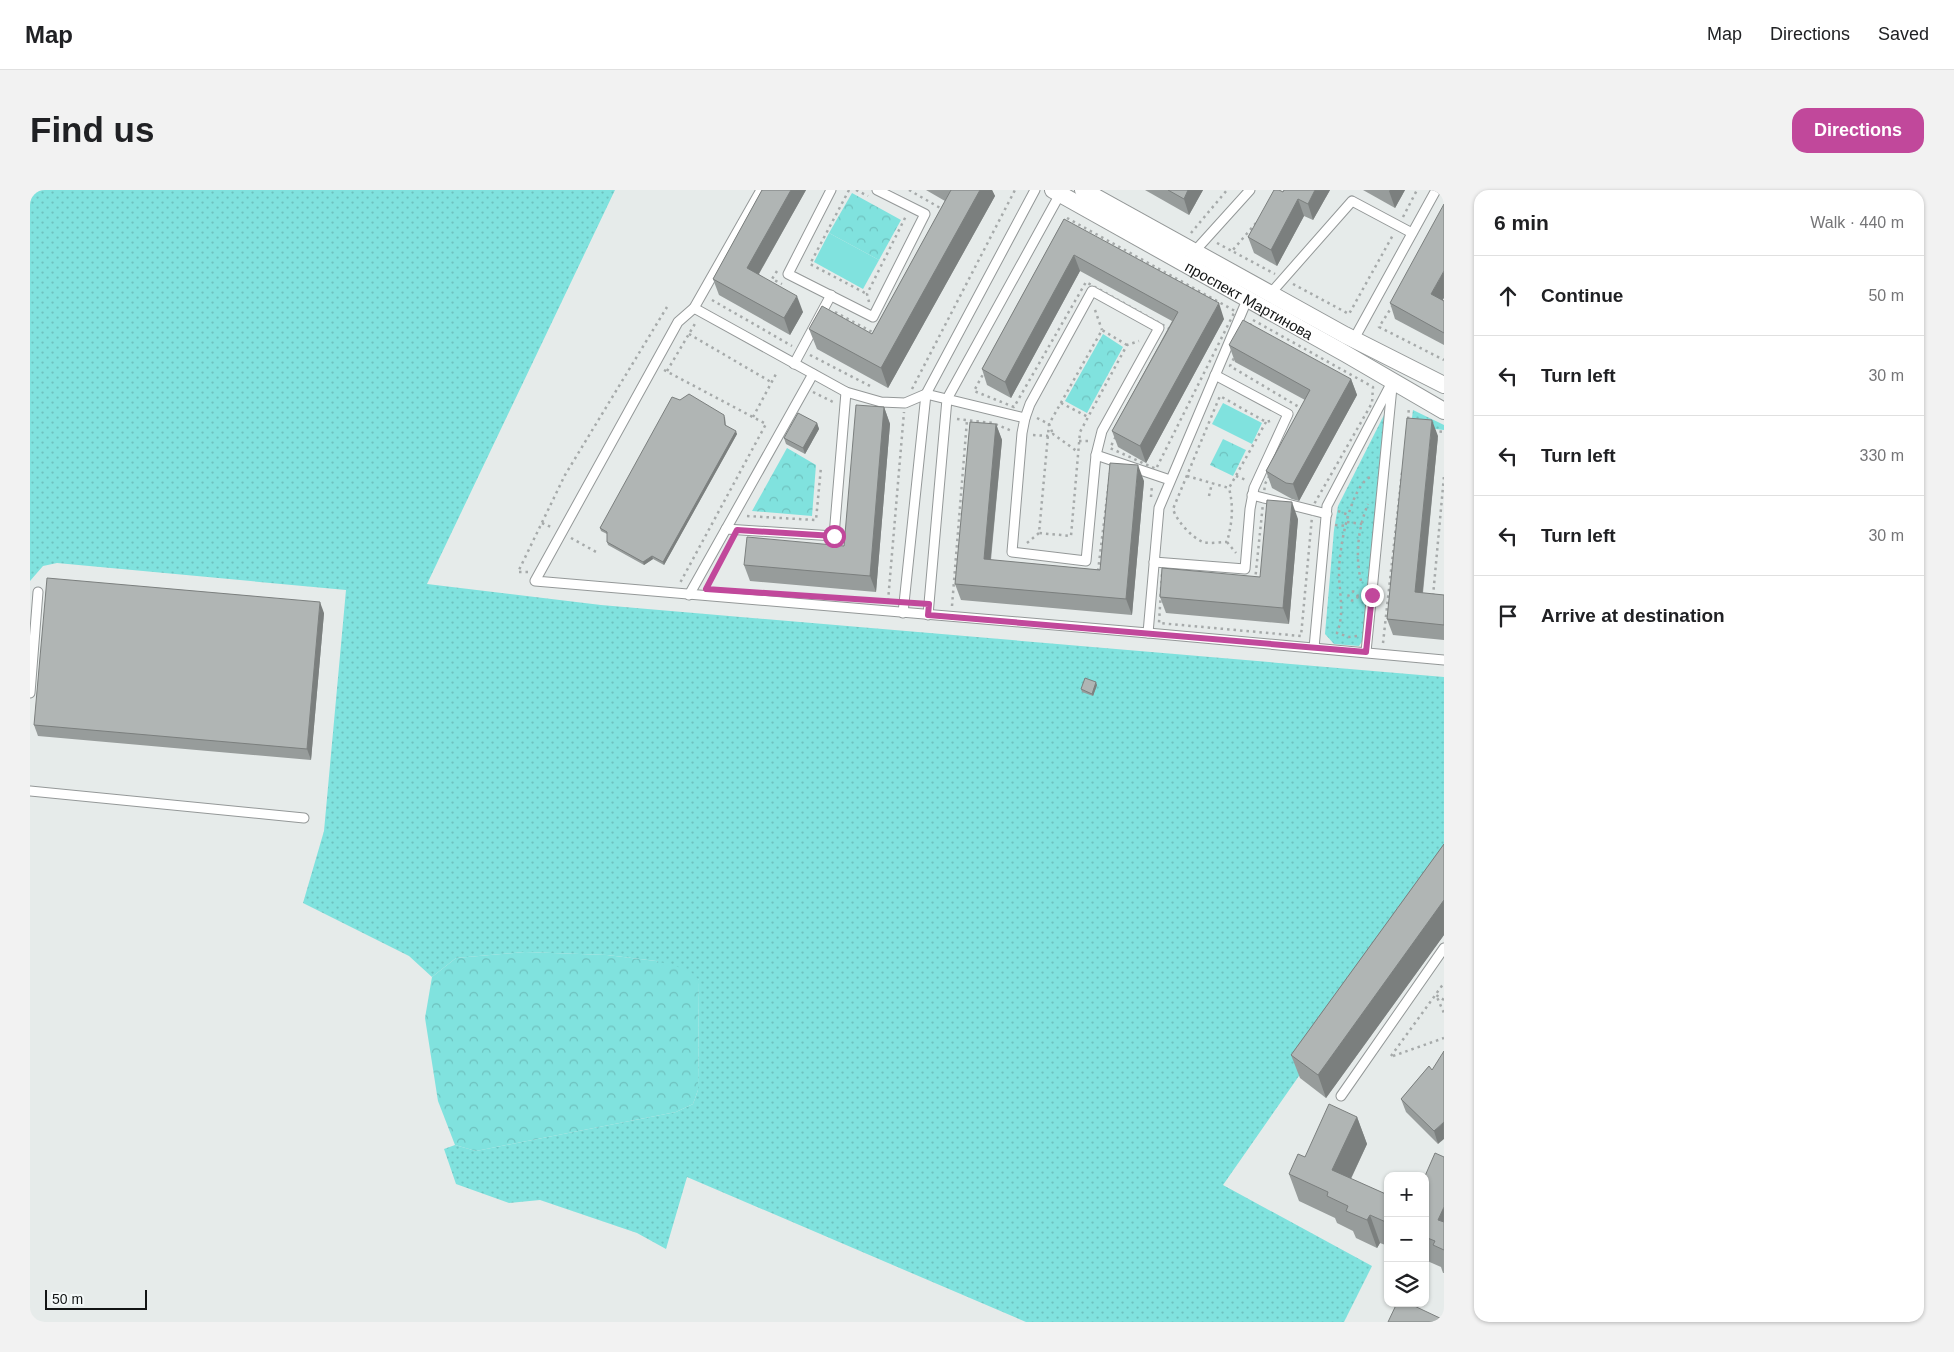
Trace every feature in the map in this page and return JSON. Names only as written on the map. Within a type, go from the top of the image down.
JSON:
[{"type":"street","name":"проспект Мартинова","points":[[1083,190],[1189,258],[1247,300],[1346,354],[1444,411]]},
{"type":"street","name":"проспект Мартинова","points":[[1056,192],[1189,258],[1270,294],[1444,385]]},
{"type":"street","points":[[1346,354],[1354,339]]},
{"type":"lane","points":[[760,190],[694,308],[678,322],[535,581],[691,592],[928,615],[1444,660]]},
{"type":"lane","points":[[831,190],[788,274],[873,316],[925,214],[891,193],[877,190]]},
{"type":"lane","points":[[903,612],[926,394],[1035,190]]},
{"type":"lane","points":[[1189,258],[1250,190]]},
{"type":"lane","points":[[1354,339],[1436,190]]},
{"type":"lane","points":[[928,615],[948,399],[1056,192]]},
{"type":"lane","points":[[1270,294],[1352,201],[1412,233]]},
{"type":"lane","points":[[1092,291],[1159,328],[1102,431],[1096,455],[1086,561],[1012,552],[1022,433],[1026,415],[1092,291]]},
{"type":"lane","points":[[794,364],[831,296]]},
{"type":"lane","points":[[1148,633],[1159,508],[1247,300]]},
{"type":"lane","points":[[694,308],[846,392],[881,402],[905,403],[926,394],[1026,415]]},
{"type":"lane","points":[[691,592],[813,374]]},
{"type":"lane","points":[[1154,562],[1245,569],[1252,495],[1260,471],[1288,414],[1215,375]]},
{"type":"lane","points":[[1314,648],[1327,506],[1392,382]]},
{"type":"lane","points":[[1366,652],[1392,382]]},
{"type":"lane","points":[[726,529],[834,536],[846,392]]},
{"type":"lane","points":[[1096,455],[1170,480]]},
{"type":"lane","points":[[1252,495],[1327,514]]},
{"type":"lane","points":[[30,693],[38,592]]},
{"type":"lane","points":[[30,791],[304,818]]},
{"type":"lane","points":[[1341,1096],[1444,948]]},
{"type":"path","points":[[849,190],[810,264],[866,294],[907,217],[899,212]]},
{"type":"path","points":[[856,190],[873,199]]},
{"type":"path","points":[[908,190],[943,208],[938,216]]},
{"type":"path","points":[[1190,234],[1227,190]]},
{"type":"path","points":[[1261,217],[1232,251],[1349,314],[1417,190]]},
{"type":"path","points":[[1068,218],[1234,311],[1156,469],[1110,448],[1170,329],[1086,282],[1014,407],[974,391],[1068,218]]},
{"type":"path","points":[[777,271],[772,279],[789,288]]},
{"type":"path","points":[[1090,296],[1102,330],[1126,345],[1080,432],[1070,536],[1040,533],[1049,424],[1102,330]]},
{"type":"path","points":[[1394,302],[1380,327],[1444,360]]},
{"type":"path","points":[[825,306],[876,334]]},
{"type":"path","points":[[540,573],[518,572],[565,475],[667,307]]},
{"type":"path","points":[[689,334],[771,382]]},
{"type":"path","points":[[660,378],[664,370],[766,424],[678,587],[691,592]]},
{"type":"path","points":[[752,416],[776,374]]},
{"type":"path","points":[[812,392],[845,408]]},
{"type":"path","points":[[1220,396],[1266,422],[1229,488],[1233,504],[1232,524],[1227,542],[1204,542],[1196,538],[1175,516],[1174,510],[1220,396]]},
{"type":"path","points":[[1061,403],[1088,418]]},
{"type":"path","points":[[1408,420],[1409,406]]},
{"type":"path","points":[[904,413],[924,415]]},
{"type":"path","points":[[1026,415],[1049,424],[1053,434],[1078,452]]},
{"type":"path","points":[[946,418],[993,423],[1012,431]]},
{"type":"path","points":[[952,606],[967,420]]},
{"type":"path","points":[[1425,430],[1444,432]]},
{"type":"path","points":[[1022,433],[1048,436],[1053,434]]},
{"type":"path","points":[[737,530],[745,516],[816,520],[821,467]]},
{"type":"path","points":[[1391,644],[1382,643],[1402,467]]},
{"type":"path","points":[[1098,574],[1109,473],[1118,474]]},
{"type":"path","points":[[1187,476],[1229,488]]},
{"type":"path","points":[[1359,630],[1360,635],[1349,638],[1337,634],[1342,612],[1339,570],[1347,522],[1354,498],[1366,478],[1372,476],[1376,480]]},
{"type":"path","points":[[1432,601],[1444,476]]},
{"type":"path","points":[[1151,499],[1152,480]]},
{"type":"path","points":[[1209,496],[1212,483]]},
{"type":"path","points":[[1363,586],[1358,568],[1357,548],[1362,524],[1370,501]]},
{"type":"path","points":[[1347,522],[1362,524]]},
{"type":"path","points":[[566,545],[570,537]]},
{"type":"path","points":[[888,601],[904,602]]},
{"type":"path","points":[[929,604],[962,607]]},
{"type":"path","points":[[1444,983],[1392,1056],[1444,1038]]},
{"type":"path","points":[[1436,994],[1444,1000]]},
{"type":"path","points":[[1436,994],[1444,1013]]},
{"type":"green space","points":[[30,190],[615,190],[427,584],[601,605],[1444,677],[1444,868],[1223,1185],[1372,1266],[1344,1322],[1026,1322],[687,1177],[666,1249],[637,1233],[540,1200],[509,1203],[456,1184],[444,1149],[455,1145],[476,1151],[676,1112],[693,1104],[698,1090],[699,980],[656,961],[607,955],[525,952],[456,958],[432,977],[409,956],[303,903],[324,831],[346,590],[57,563],[43,566],[30,581]]},
{"type":"green space","points":[[852,193],[901,220],[879,260],[829,233]]},
{"type":"green space","points":[[829,233],[879,260],[863,289],[814,262]]},
{"type":"green space","points":[[1103,334],[1123,347],[1087,413],[1065,401]]},
{"type":"green space","points":[[1223,403],[1262,423],[1252,444],[1212,424]]},
{"type":"green space","points":[[1413,410],[1444,425],[1444,430],[1411,426]]},
{"type":"green space","points":[[1385,413],[1365,637],[1359,646],[1334,644],[1325,634],[1334,530],[1338,506]]},
{"type":"green space","points":[[1223,439],[1246,450],[1233,476],[1210,465]]},
{"type":"green space","points":[[787,448],[816,465],[812,516],[752,511]]},
{"type":"green space","points":[[525,952],[607,955],[656,961],[689,970],[699,980],[698,1090],[693,1104],[676,1112],[476,1151],[455,1145],[438,1101],[425,1018],[432,977],[456,958]]},
{"type":"building","points":[[762,190],[791,190],[747,268],[797,296],[784,318],[713,279]]},
{"type":"building","points":[[951,190],[980,190],[881,368],[809,329],[822,306],[872,334]]},
{"type":"building","points":[[1168,190],[1188,190],[1184,199]]},
{"type":"building","points":[[1274,190],[1283,192],[1284,190],[1315,190],[1308,204],[1298,199],[1271,250],[1248,237]]},
{"type":"building","points":[[1444,204],[1444,271],[1431,294],[1444,301],[1444,333],[1390,303]]},
{"type":"building","points":[[1064,219],[1219,303],[1140,446],[1112,431],[1178,312],[1074,255],[1005,382],[982,369]]},
{"type":"building","points":[[1243,320],[1351,379],[1293,484],[1286,483],[1266,471],[1310,390],[1229,345]]},
{"type":"building","points":[[689,394],[724,415],[725,425],[736,431],[663,562],[652,556],[643,562],[607,542],[607,532],[600,528],[672,397],[680,400]]},
{"type":"building","points":[[856,405],[884,407],[870,576],[744,565],[747,537],[844,546]]},
{"type":"building","points":[[798,413],[817,423],[803,448],[784,438]]},
{"type":"building","points":[[1407,418],[1432,420],[1415,592],[1444,595],[1444,625],[1387,619]]},
{"type":"building","points":[[970,422],[996,424],[984,559],[1100,570],[1110,463],[1138,465],[1126,599],[955,584]]},
{"type":"building","points":[[1267,500],[1292,502],[1283,608],[1160,597],[1162,568],[1260,577]]},
{"type":"building","points":[[47,578],[320,602],[307,749],[34,725]]},
{"type":"building","points":[[1085,678],[1096,682],[1092,694],[1081,689]]},
{"type":"building","points":[[1444,844],[1444,900],[1318,1075],[1291,1055]]},
{"type":"building","points":[[1444,1051],[1444,1122],[1434,1131],[1401,1099],[1429,1066],[1432,1070]]},
{"type":"building","points":[[1329,1104],[1357,1117],[1332,1170],[1384,1193],[1384,1221],[1370,1215],[1367,1220],[1346,1211],[1348,1206],[1327,1196],[1328,1192],[1289,1174],[1298,1154],[1305,1157]]},
{"type":"building","points":[[1435,1153],[1444,1157],[1444,1207],[1438,1220],[1444,1222],[1444,1250],[1433,1245],[1435,1241],[1429,1239],[1429,1172],[1427,1172]]},
{"type":"building","points":[[1395,1307],[1416,1307],[1444,1320],[1444,1322],[1388,1322]]},
{"type":"route","points":[[834,536],[737,530],[706,589],[929,604],[928,615],[1366,652],[1372,595]]}]
